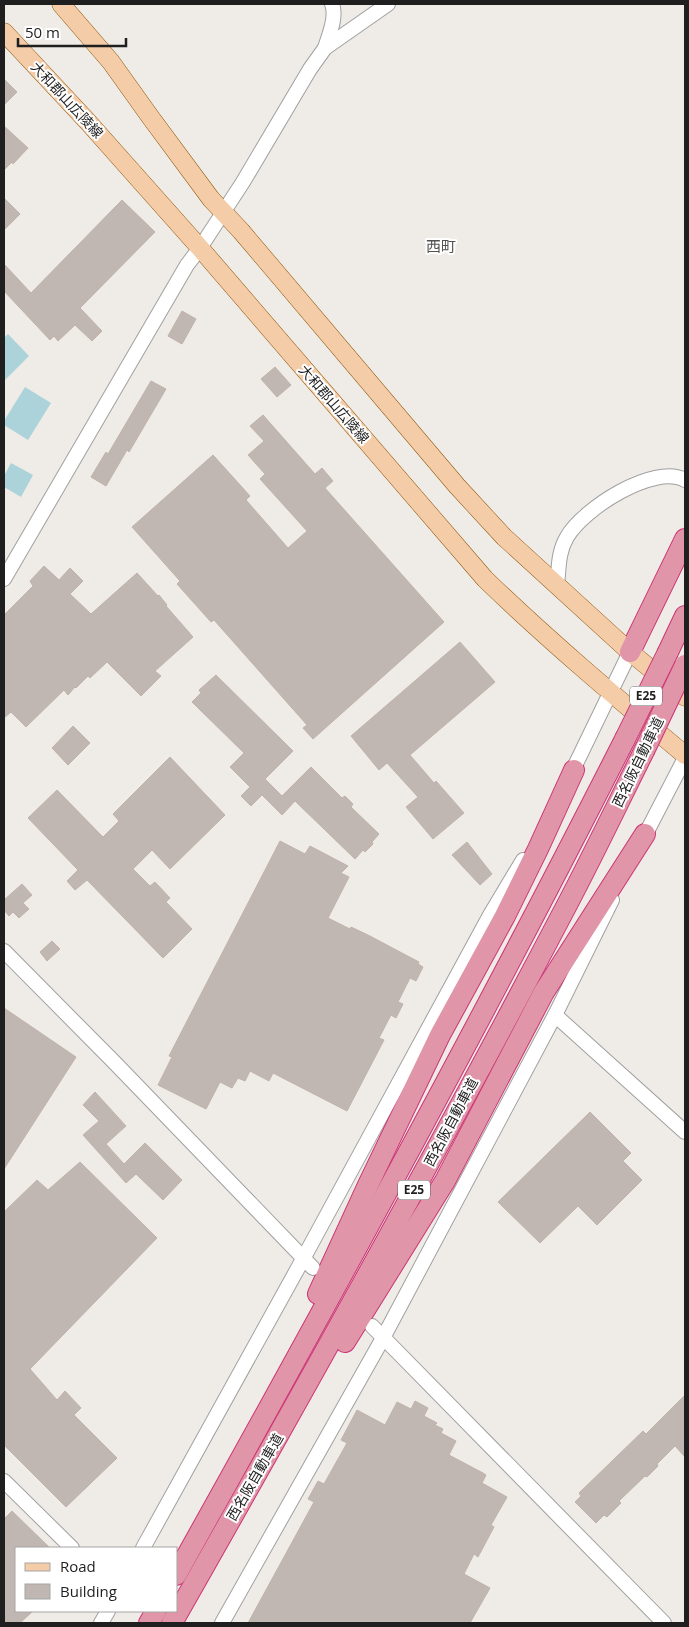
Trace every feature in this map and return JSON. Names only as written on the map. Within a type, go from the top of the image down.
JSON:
[{"type":"highway","points":[[630,652],[685,539]]},
{"type":"highway","name":"西名阪自動車道","points":[[178,1570],[418,1136],[535,916],[685,616]]},
{"type":"highway","name":"西名阪自動車道","points":[[174,1619],[295,1408],[442,1139],[560,918],[685,665]]},
{"type":"highway","points":[[254,1435],[440,1035],[505,916],[574,770]]},
{"type":"highway","points":[[174,1619],[200,1581],[354,1326],[417,1228],[445,1181],[544,992],[645,834]]},
{"type":"highway","points":[[149,1623],[155,1612]]},
{"type":"main road","points":[[61,4],[111,62],[156,126],[211,198],[456,486],[504,537],[630,652],[685,697]]},
{"type":"main road","name":"大和郡山広陵線","points":[[4,32],[88,122],[200,248],[485,579],[515,608],[685,756]]},
{"type":"street","points":[[325,48],[333,20],[332,4]]},
{"type":"street","points":[[5,575],[187,265],[243,182],[310,69],[325,48],[388,4]]},
{"type":"street","points":[[558,585],[560,554],[567,536],[578,522],[595,507],[631,486],[650,479],[670,476],[685,480]]},
{"type":"street","points":[[144,1547],[308,1264],[490,915],[574,770],[630,652]]},
{"type":"street","points":[[222,1623],[383,1338],[555,1015],[685,756]]},
{"type":"street","points":[[4,951],[115,1063],[308,1264]]},
{"type":"street","points":[[555,1015],[685,1132]]},
{"type":"street","points":[[372,1326],[664,1623]]},
{"type":"street","points":[[4,1481],[71,1547]]},
{"type":"street","points":[[101,1623],[107,1612]]},
{"type":"water","points":[[8,334],[29,356],[4,381],[4,338]]},
{"type":"water","points":[[25,387],[51,403],[28,440],[4,425],[4,421]]},
{"type":"water","points":[[11,463],[33,475],[21,497],[4,487],[4,476]]},
{"type":"building","points":[[4,79],[17,92],[4,105]]},
{"type":"building","points":[[4,126],[28,148],[13,164],[12,162],[4,170]]},
{"type":"building","points":[[4,198],[20,214],[4,230]]},
{"type":"building","points":[[122,200],[155,232],[80,308],[102,331],[92,341],[75,325],[58,341],[54,336],[50,340],[4,291],[4,264],[31,293]]},
{"type":"building","points":[[182,311],[196,319],[182,344],[168,336]]},
{"type":"building","points":[[275,367],[291,385],[277,397],[261,379]]},
{"type":"building","points":[[151,381],[166,389],[129,452],[127,450],[106,486],[91,477],[106,452],[108,454]]},
{"type":"building","points":[[263,415],[315,474],[322,468],[333,481],[325,488],[444,622],[313,739],[303,728],[307,725],[214,620],[211,622],[177,584],[180,581],[132,527],[213,455],[250,496],[246,500],[288,548],[307,531],[260,479],[265,474],[248,455],[264,441],[250,426]]},
{"type":"building","points":[[44,566],[59,580],[70,568],[83,581],[70,594],[91,614],[137,573],[159,595],[193,637],[155,671],[161,676],[141,696],[107,662],[90,678],[88,676],[75,687],[68,695],[64,690],[26,727],[11,712],[4,718],[4,615],[33,586],[30,581]]},
{"type":"building","points":[[460,642],[495,682],[410,755],[434,783],[436,781],[464,813],[433,839],[406,807],[418,797],[387,763],[379,770],[351,736]]},
{"type":"building","points":[[216,675],[293,751],[265,779],[282,796],[311,767],[342,798],[345,796],[353,804],[351,807],[379,834],[365,852],[363,850],[355,859],[295,801],[282,815],[262,795],[251,806],[241,796],[250,787],[230,767],[244,753],[192,702],[201,693],[199,690]]},
{"type":"building","points":[[73,726],[90,743],[68,765],[52,748]]},
{"type":"building","points":[[170,757],[225,815],[170,869],[152,850],[133,869],[150,886],[155,882],[170,898],[166,902],[192,929],[163,958],[87,880],[75,890],[67,881],[78,870],[28,818],[57,790],[103,837],[119,821],[113,814]]},
{"type":"building","points":[[280,841],[305,854],[310,846],[348,866],[341,873],[349,877],[328,918],[350,929],[351,927],[368,935],[419,962],[418,964],[423,967],[416,981],[410,978],[398,1002],[403,1004],[396,1018],[391,1015],[379,1038],[384,1040],[347,1111],[273,1073],[269,1081],[250,1071],[245,1081],[238,1078],[232,1088],[220,1082],[206,1109],[158,1085],[172,1057],[169,1056]]},
{"type":"building","points":[[467,842],[492,874],[480,885],[452,855]]},
{"type":"building","points":[[22,884],[32,895],[23,903],[29,909],[19,918],[13,912],[9,916],[4,910],[4,900]]},
{"type":"building","points":[[52,941],[60,949],[47,961],[40,952]]},
{"type":"building","points":[[4,1008],[76,1057],[4,1169]]},
{"type":"building","points":[[95,1092],[126,1126],[106,1144],[124,1164],[145,1143],[182,1180],[163,1200],[136,1174],[126,1183],[83,1135],[99,1121],[83,1105]]},
{"type":"building","points":[[590,1112],[631,1153],[623,1161],[642,1180],[597,1225],[578,1206],[540,1243],[498,1202]]},
{"type":"building","points":[[80,1162],[157,1238],[30,1369],[57,1400],[65,1391],[81,1408],[74,1415],[117,1458],[66,1507],[4,1445],[4,1212],[37,1180],[48,1190]]},
{"type":"building","points":[[685,1395],[685,1457],[675,1446],[647,1477],[645,1476],[619,1501],[621,1503],[607,1517],[604,1515],[596,1523],[575,1502],[581,1496],[579,1493],[643,1431],[646,1434]]},
{"type":"building","points":[[415,1401],[428,1408],[424,1416],[437,1423],[435,1425],[443,1429],[441,1433],[456,1441],[449,1455],[486,1475],[482,1483],[507,1497],[491,1525],[494,1527],[478,1557],[474,1554],[464,1574],[490,1588],[470,1623],[248,1623],[314,1502],[308,1499],[318,1481],[324,1484],[347,1443],[341,1440],[357,1410],[385,1425],[397,1402],[411,1409]]},
{"type":"building","points":[[12,1511],[49,1547],[15,1547],[15,1612],[32,1612],[20,1623],[4,1623],[4,1519]]},
{"type":"district","name":"西町","points":[[441,247]]}]
